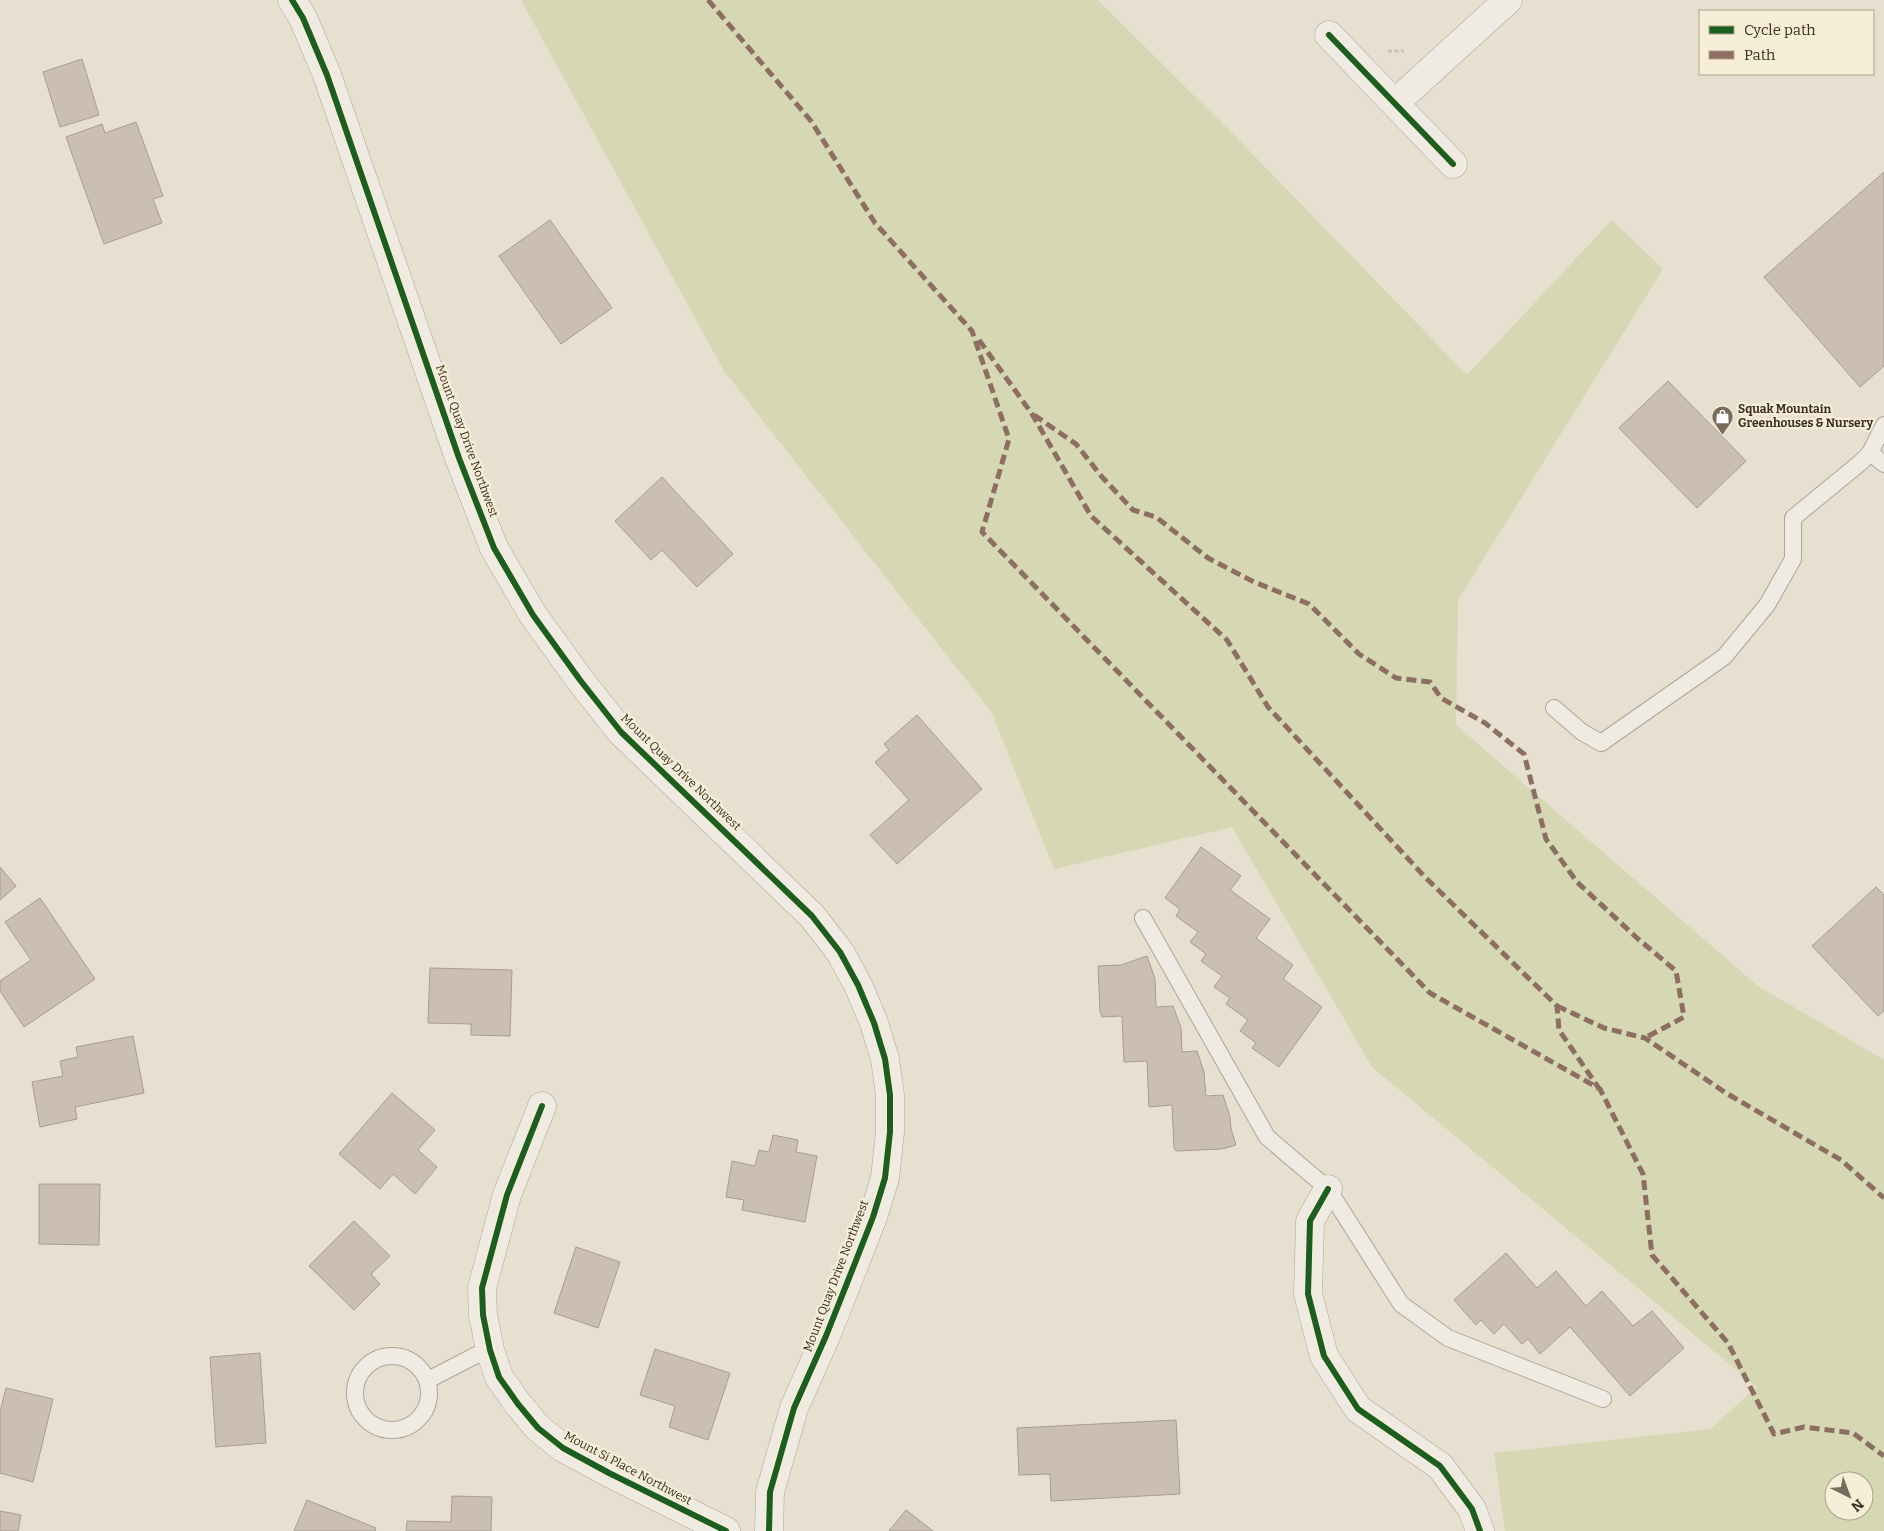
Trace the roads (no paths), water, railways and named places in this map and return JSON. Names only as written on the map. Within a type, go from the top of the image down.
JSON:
[{"type":"street","name":"Mount Quay Drive Northwest","points":[[292,0],[303,18],[327,75],[459,458],[494,548],[533,615],[580,680],[621,732],[767,870],[812,916],[840,952],[858,985],[874,1023],[885,1059],[890,1095],[890,1132],[885,1178],[866,1236],[826,1336],[794,1408],[770,1492],[770,1531]]},
{"type":"street","points":[[1396,103],[1508,0]]},
{"type":"street","points":[[1330,35],[1453,164]]},
{"type":"street","name":"Mount Si Place Northwest","points":[[542,1106],[506,1195],[482,1288],[483,1315],[499,1377],[538,1428],[563,1448],[726,1531]]},
{"type":"street","points":[[1328,1190],[1310,1220],[1309,1230],[1308,1294],[1324,1356],[1358,1409],[1440,1466],[1472,1510],[1480,1531]]},
{"type":"lane","points":[[1554,708],[1582,732],[1601,743],[1724,657],[1767,605],[1793,558],[1793,518],[1870,453],[1884,425]]},
{"type":"lane","points":[[1870,453],[1884,464]]},
{"type":"lane","points":[[1143,918],[1268,1138],[1328,1190],[1401,1304],[1448,1338],[1603,1399]]},
{"type":"lane","points":[[428,1380],[490,1348]]},
{"type":"lane","points":[[390,1355],[402,1356],[413,1361],[428,1380],[430,1392],[428,1405],[421,1416],[412,1424],[400,1429],[387,1430],[375,1426],[365,1418],[358,1408],[355,1396],[356,1384],[360,1373],[368,1364],[379,1358],[390,1355]]},
{"type":"place","name":"Squak Mountain Greenhouses & Nursery","points":[[1722,435]]}]
